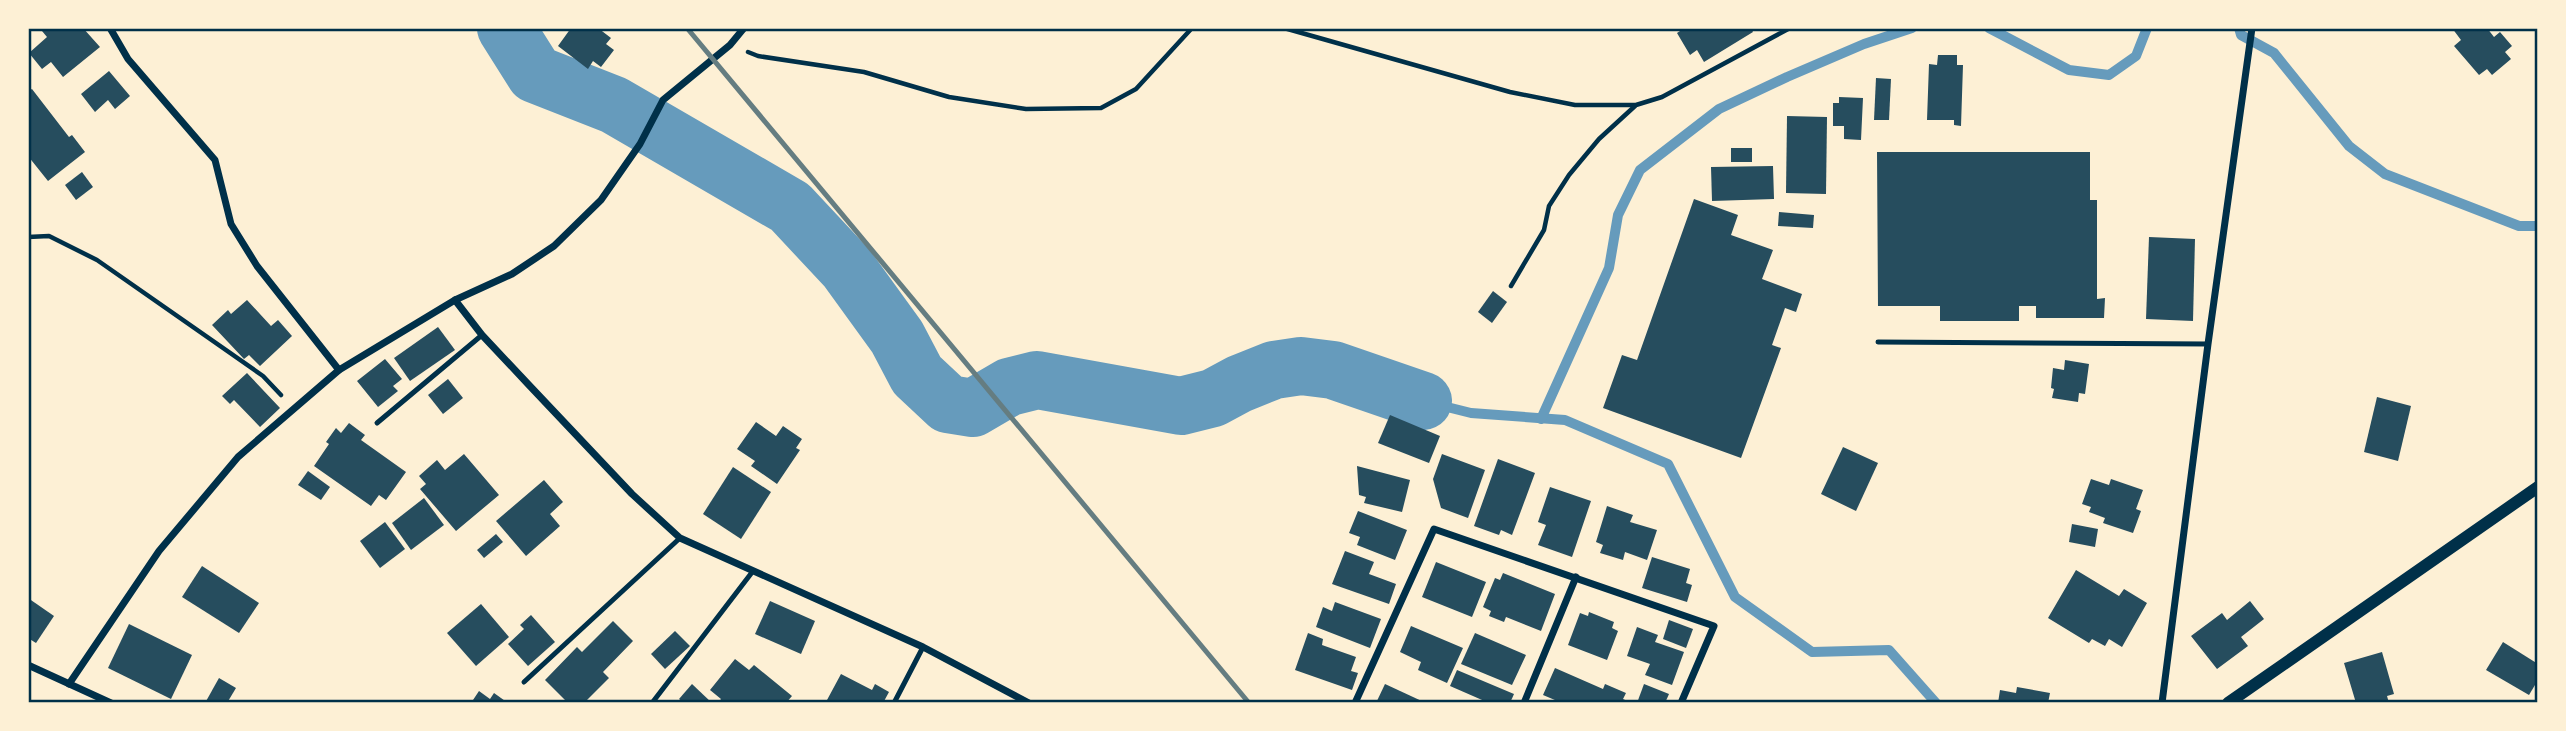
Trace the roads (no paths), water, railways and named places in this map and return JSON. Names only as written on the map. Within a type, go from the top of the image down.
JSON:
[{"type":"street","points":[[110,28],[128,59],[215,160],[231,224],[257,266],[339,370]]},
{"type":"street","points":[[69,684],[159,551],[238,457],[339,370],[455,300],[512,274],[554,246],[601,200],[640,144],[663,100],[730,45],[744,28]]},
{"type":"street","points":[[2162,703],[2251,30]]},
{"type":"street","points":[[455,300],[482,335],[632,494],[680,538],[923,647],[1029,703]]},
{"type":"street","points":[[2228,703],[2538,487]]},
{"type":"street","points":[[1356,703],[1434,529],[1714,626],[1681,703]]},
{"type":"street","points":[[1524,703],[1576,577]]},
{"type":"street","points":[[28,665],[111,703]]},
{"type":"lane","points":[[377,423],[482,335]]},
{"type":"lane","points":[[1878,342],[2208,344]]},
{"type":"lane","points":[[524,682],[680,538]]},
{"type":"lane","points":[[652,703],[753,571]]},
{"type":"lane","points":[[894,703],[923,647]]},
{"type":"waterway","points":[[506,28],[535,74],[614,105],[790,207],[847,268],[897,337],[917,375],[948,404],[973,408],[1009,387],[1037,380],[1181,406],[1213,398],[1274,370],[1301,366],[1333,370],[1423,401]]},
{"type":"waterway","points":[[1541,419],[1609,268],[1618,215],[1640,170],[1719,109],[1864,44],[1912,28]]},
{"type":"waterway","points":[[1989,28],[2069,70],[2109,75],[2136,56],[2147,28]]},
{"type":"waterway","points":[[2239,28],[2241,35],[2274,53],[2349,146],[2385,174],[2519,226],[2538,226]]},
{"type":"waterway","points":[[1423,401],[1471,413],[1565,420],[1668,464],[1735,597],[1812,652],[1889,650],[1936,703]]},
{"type":"railway","points":[[687,28],[1249,703]]}]
